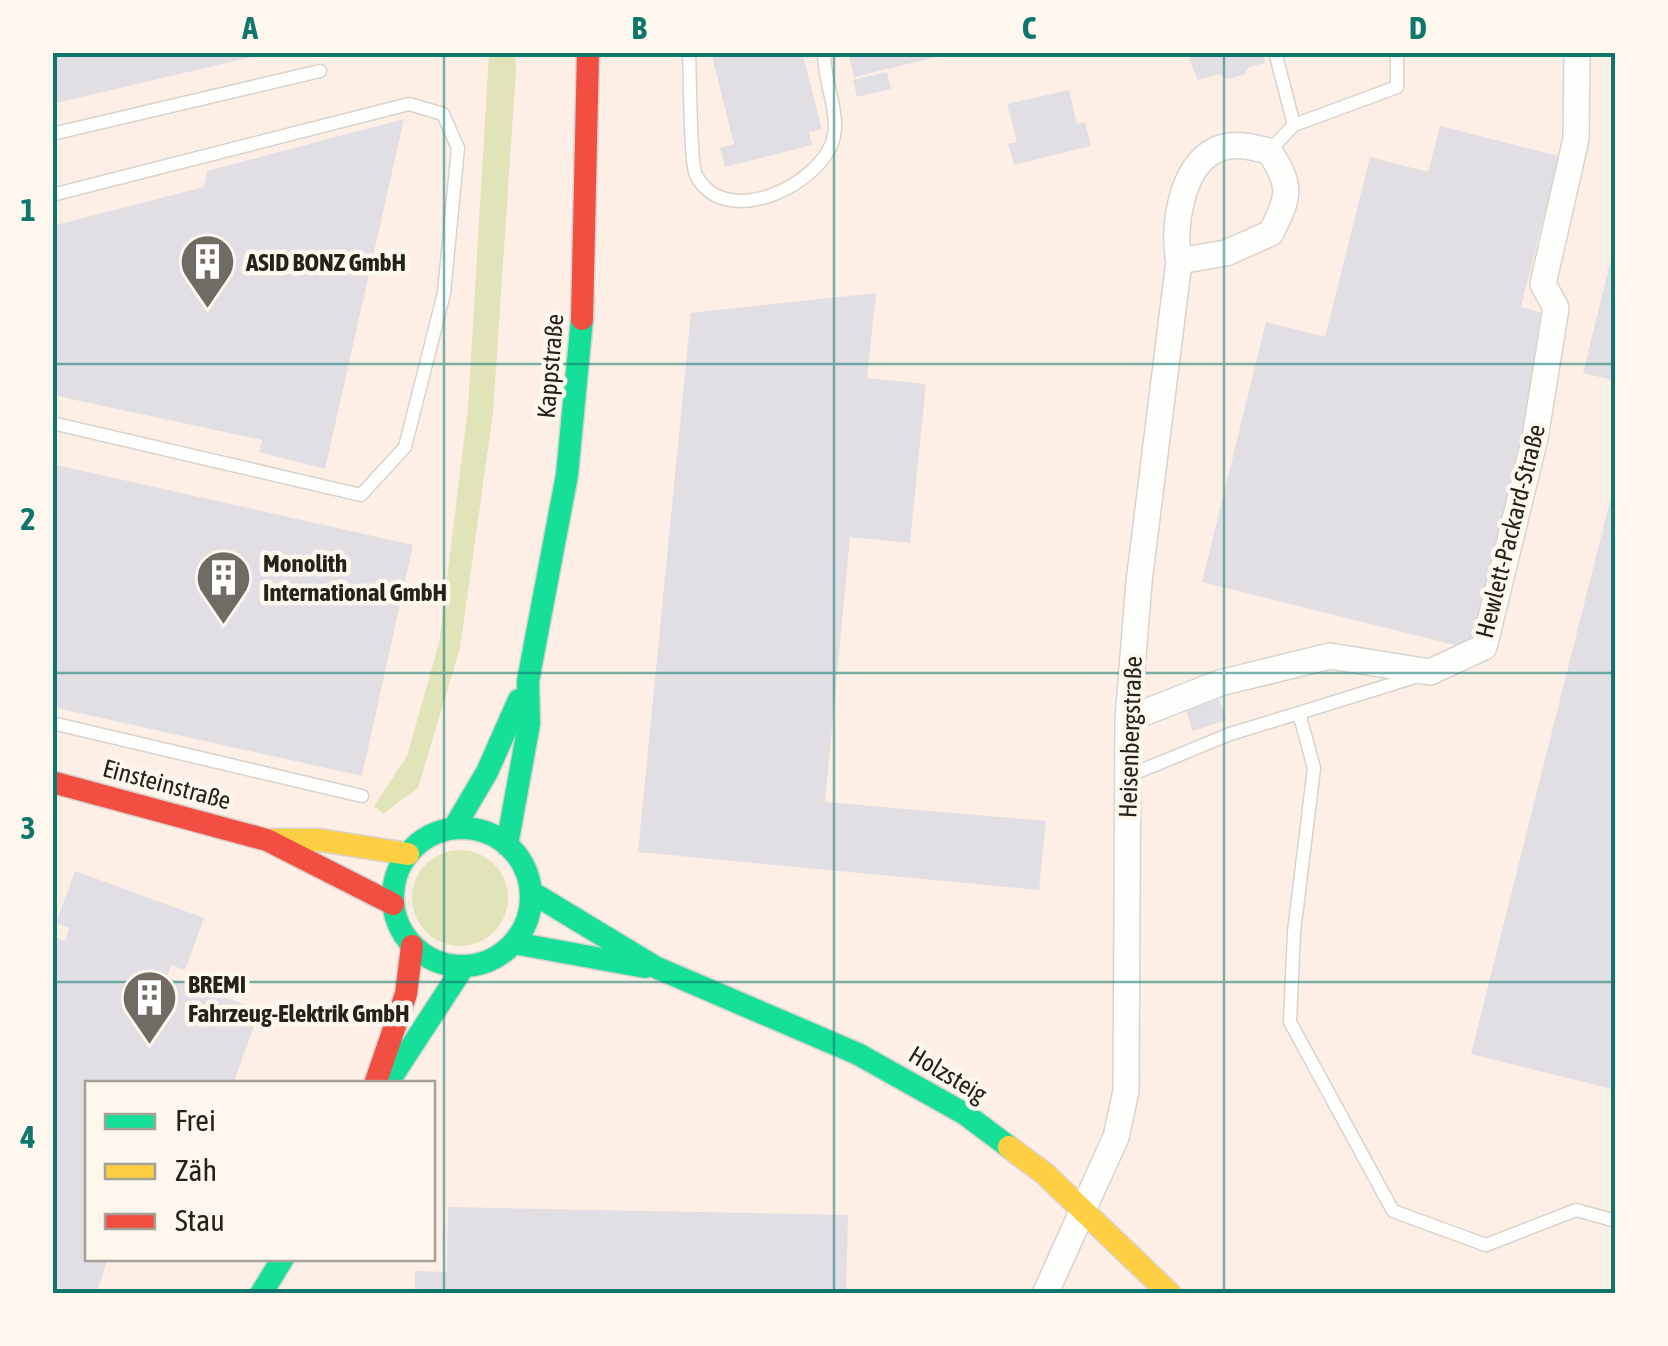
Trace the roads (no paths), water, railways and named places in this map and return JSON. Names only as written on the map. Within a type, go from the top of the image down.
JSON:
[{"type":"street","name":"Kappstraße","points":[[507,844],[529,724],[528,681],[567,475],[583,305],[588,52]]},
{"type":"street","name":"Hewlett-Packard-Straße","points":[[1430,672],[1484,647],[1535,438],[1556,308],[1543,284],[1576,139],[1577,52]]},
{"type":"street","name":"Heisenbergstraße","points":[[1045,1294],[1116,1137],[1126,1090],[1128,719],[1139,582],[1179,261],[1175,244],[1177,214],[1191,177],[1212,151],[1241,144],[1269,151]]},
{"type":"street","points":[[1179,261],[1226,253],[1271,233],[1288,198],[1283,172],[1269,151]]},
{"type":"street","points":[[1128,719],[1220,683],[1330,656],[1430,672]]},
{"type":"street","name":"Kappstraße","points":[[454,828],[487,772],[528,681]]},
{"type":"street","name":"Einsteinstraße","points":[[52,782],[267,840],[319,840],[408,854]]},
{"type":"street","points":[[454,828],[482,831],[507,844],[524,866],[531,892],[527,919],[514,942],[491,960],[464,966],[436,962],[412,946],[399,927],[393,904],[395,877],[408,854],[428,836],[454,828]]},
{"type":"street","name":"Einsteinstraße","points":[[267,840],[393,904]]},
{"type":"street","name":"Holzsteig","points":[[531,892],[655,967],[812,1032],[931,1094],[996,1136],[1082,1207],[1170,1294]]},
{"type":"street","name":"Holzsteig","points":[[514,942],[598,960],[655,967]]},
{"type":"street","points":[[376,1081],[406,994],[412,946]]},
{"type":"street","points":[[390,1081],[464,966]]},
{"type":"street","points":[[261,1294],[281,1261]]},
{"type":"lane","points":[[689,52],[694,174],[716,197],[750,203],[789,186],[826,158],[835,133],[824,52]]},
{"type":"lane","points":[[1274,52],[1294,125]]},
{"type":"lane","points":[[1269,151],[1294,125],[1397,87],[1397,52]]},
{"type":"lane","points":[[52,134],[320,72]]},
{"type":"lane","points":[[52,195],[408,104],[443,114],[458,148],[444,293],[405,446],[361,495],[52,423]]},
{"type":"lane","points":[[1126,778],[1230,734],[1430,672]]},
{"type":"lane","points":[[1299,714],[1314,768],[1294,932],[1290,1022],[1393,1211],[1486,1245],[1576,1210],[1616,1221]]},
{"type":"lane","points":[[52,723],[362,796]]},
{"type":"place","name":"ASID BONZ GmbH","points":[[207,311]]},
{"type":"place","name":"Monolith International GmbH","points":[[224,626]]},
{"type":"place","name":"BREMI Fahrzeug-Elektrik GmbH","points":[[149,1047]]}]
